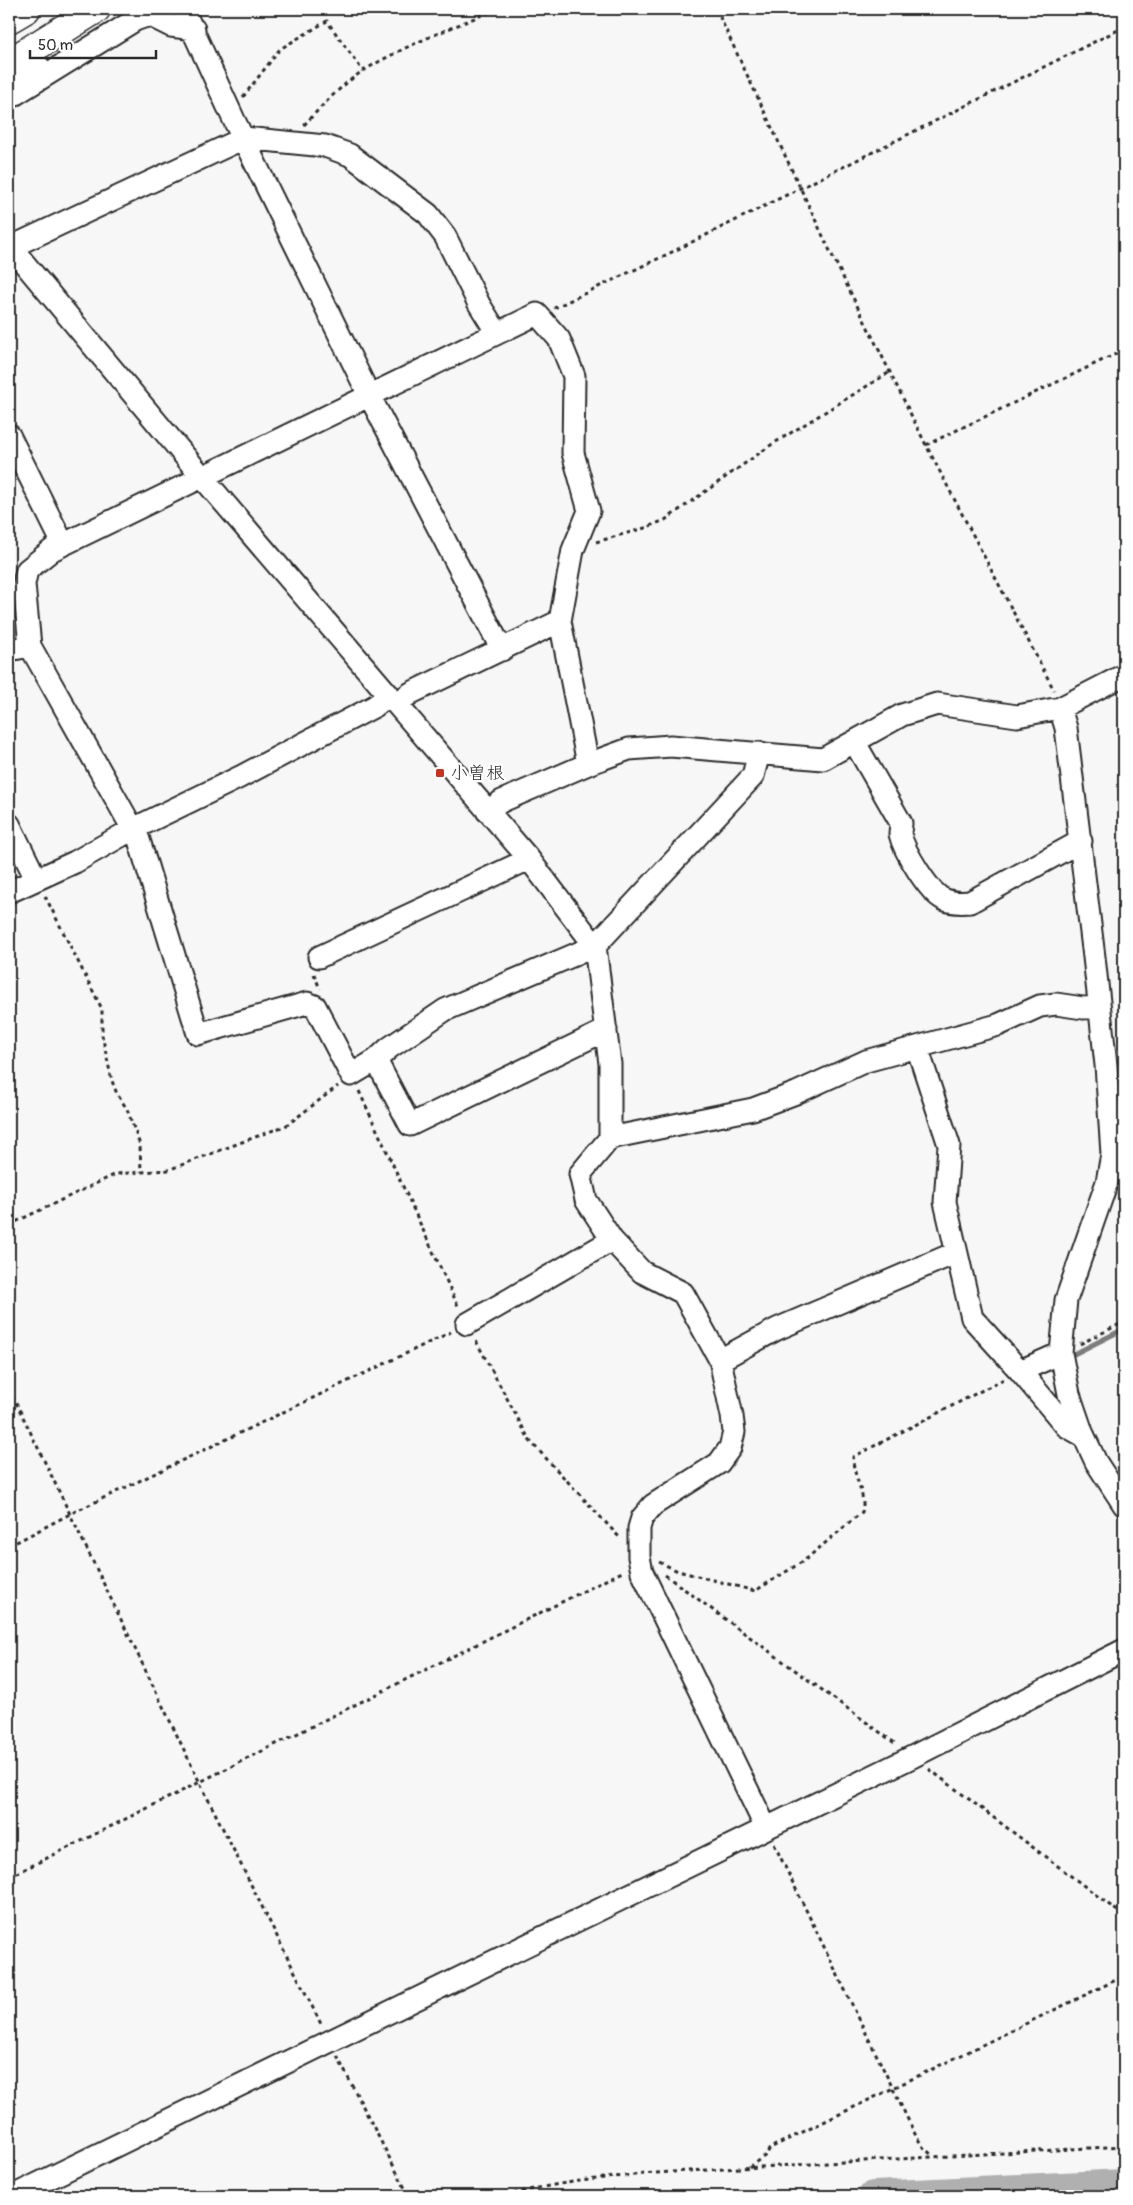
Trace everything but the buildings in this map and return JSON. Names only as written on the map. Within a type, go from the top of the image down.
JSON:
[{"type":"highway","points":[[9,19],[26,9]]},
{"type":"highway","points":[[9,63],[96,9]]},
{"type":"street","points":[[184,9],[196,19],[239,129],[370,397],[502,650]]},
{"type":"street","points":[[9,98],[124,25],[149,15],[171,26],[196,19]]},
{"type":"street","points":[[9,77],[15,77],[31,71],[112,22],[124,25]]},
{"type":"street","points":[[496,333],[479,304],[445,236],[428,214],[350,155],[324,146],[288,142],[239,129],[9,247],[203,478],[529,859],[596,946],[610,1064],[610,1138]]},
{"type":"street","points":[[588,764],[560,621],[573,550],[589,511],[573,453],[574,376],[559,339],[537,314],[370,397],[63,544],[40,558],[27,570],[24,584],[30,646],[139,840],[161,906],[198,1034],[307,1003],[316,1006],[351,1075],[376,1060],[389,1048],[445,1010],[596,946],[753,776],[759,753]]},
{"type":"street","points":[[9,435],[63,544]]},
{"type":"street","points":[[9,892],[75,862],[133,829],[240,777],[375,706],[411,694],[560,621]]},
{"type":"street","points":[[9,650],[30,646]]},
{"type":"street","points":[[486,811],[502,801],[588,764],[629,749],[647,746],[671,746],[823,759],[902,715],[937,704],[1017,716],[1060,708],[1124,675]]},
{"type":"street","points":[[1060,708],[1066,728],[1081,841],[1099,1007],[1112,1154],[1107,1182],[1066,1300],[1061,1353],[1069,1394],[1084,1436],[1096,1462],[1124,1505]]},
{"type":"street","points":[[855,742],[901,823],[900,834],[919,873],[934,893],[944,900],[958,904],[970,902],[1081,841]]},
{"type":"street","points":[[9,824],[36,879]]},
{"type":"street","points":[[318,957],[529,859]]},
{"type":"street","points":[[766,1828],[642,1572],[639,1557],[639,1528],[642,1518],[653,1505],[719,1463],[730,1448],[734,1432],[720,1360],[683,1293],[642,1272],[612,1240],[586,1200],[580,1174],[610,1138],[753,1110],[796,1093],[866,1061],[998,1025],[1040,1006],[1056,1004],[1083,1008],[1099,1007]]},
{"type":"street","points":[[376,1060],[410,1125],[606,1030]]},
{"type":"street","points":[[917,1047],[949,1145],[945,1202],[972,1318],[1066,1426],[1084,1436]]},
{"type":"street","points":[[467,1324],[612,1240]]},
{"type":"street","points":[[720,1360],[777,1329],[956,1253]]},
{"type":"street","points":[[1020,1371],[1061,1353]]},
{"type":"street","points":[[13,2196],[912,1757],[1124,1650]]},
{"type":"path","points":[[288,142],[326,101],[363,71],[424,40],[496,9]]},
{"type":"path","points":[[716,9],[890,372],[926,445],[1053,687],[1060,708]]},
{"type":"path","points":[[239,129],[244,95],[280,49],[327,21],[363,71]]},
{"type":"path","points":[[537,314],[670,253],[801,186],[1124,27]]},
{"type":"path","points":[[926,445],[1124,350]]},
{"type":"path","points":[[573,550],[665,520],[771,445],[890,372]]},
{"type":"path","points":[[36,879],[102,1009],[102,1035],[112,1081],[117,1094],[127,1109],[140,1145],[141,1172]]},
{"type":"path","points":[[316,1006],[320,998],[320,988],[311,965],[312,960],[318,957]]},
{"type":"path","points":[[9,1225],[116,1174],[168,1170],[287,1125],[351,1075],[467,1324],[530,1441],[639,1557],[912,1757],[1124,1916]]},
{"type":"path","points":[[1061,1353],[1124,1322]]},
{"type":"path","points":[[9,1546],[70,1514],[467,1324]]},
{"type":"path","points":[[639,1557],[656,1560],[678,1571],[755,1591],[805,1560],[862,1512],[864,1505],[853,1466],[853,1457],[1020,1371]]},
{"type":"path","points":[[9,1388],[200,1783],[408,2196]]},
{"type":"path","points":[[9,1877],[632,1566],[639,1557]]},
{"type":"path","points":[[766,1828],[923,2147],[934,2156]]},
{"type":"path","points":[[749,2167],[766,2155],[770,2148],[1124,1976]]},
{"type":"path","points":[[506,2196],[522,2191],[605,2178],[749,2167],[1124,2146]]},
{"type":"waterway","points":[[1072,1355],[1124,1329]]},
{"type":"waterway","points":[[873,2196],[1124,2184]]},
{"type":"place","name":"小曽根","points":[[440,773]]}]
